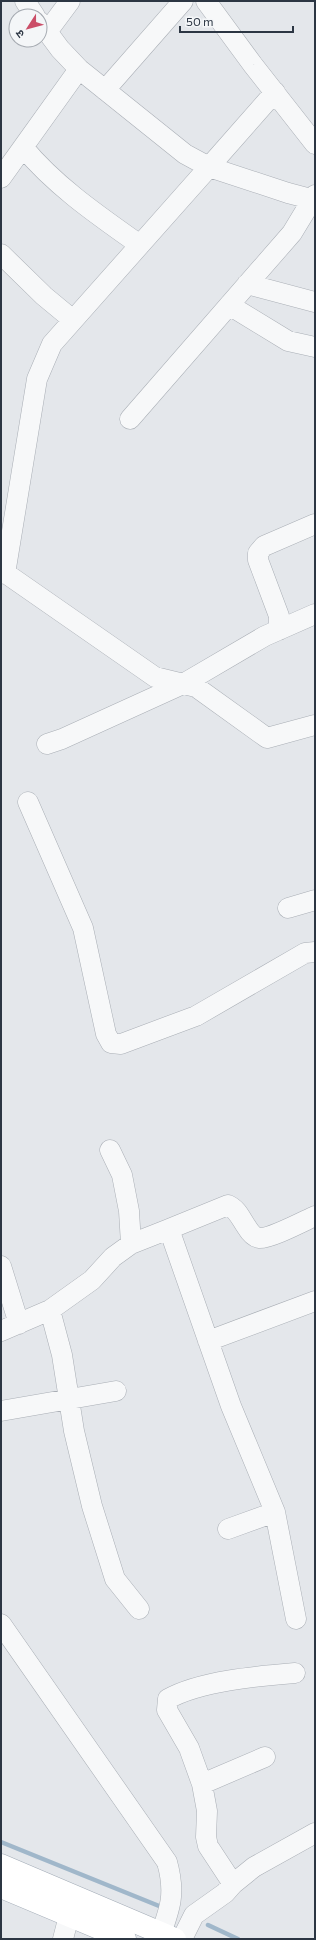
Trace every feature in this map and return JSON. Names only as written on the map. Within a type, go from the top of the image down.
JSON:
[{"type":"main road","points":[[1,1865],[125,1939]]},
{"type":"main road","points":[[1,1887],[71,1906],[165,1937]]},
{"type":"street","points":[[48,18],[70,1]]},
{"type":"street","points":[[105,90],[183,1]]},
{"type":"street","points":[[206,1],[315,144]]},
{"type":"street","points":[[48,33],[60,49],[79,69],[184,154],[210,167],[288,193],[314,198],[292,233],[130,419]]},
{"type":"street","points":[[1,178],[79,69]]},
{"type":"street","points":[[274,92],[210,167],[52,344],[37,379],[3,572],[155,677],[196,687],[267,738],[315,726]]},
{"type":"street","points":[[23,148],[37,164],[96,213],[140,245]]},
{"type":"street","points":[[1,254],[44,296],[73,320]]},
{"type":"street","points":[[247,284],[315,302]]},
{"type":"street","points":[[229,305],[288,341],[315,347]]},
{"type":"street","points":[[279,630],[279,616],[258,560],[258,553],[264,546],[315,524]]},
{"type":"street","points":[[47,744],[62,739],[183,684],[279,630],[315,614]]},
{"type":"street","points":[[28,802],[83,928],[106,1034],[111,1044],[121,1044],[188,1020],[305,953],[315,952]]},
{"type":"street","points":[[288,908],[315,900]]},
{"type":"street","points":[[110,1150],[122,1175],[129,1211],[131,1244]]},
{"type":"street","points":[[1,1266],[10,1327],[50,1310],[92,1280],[113,1257],[131,1244],[228,1205],[239,1214],[253,1235],[260,1238],[280,1232],[315,1216]]},
{"type":"street","points":[[168,1229],[231,1406],[275,1512],[296,1620]]},
{"type":"street","points":[[208,1341],[315,1301]]},
{"type":"street","points":[[50,1310],[62,1355],[74,1431],[92,1506],[115,1579],[138,1609]]},
{"type":"street","points":[[1,1411],[69,1401],[116,1392]]},
{"type":"street","points":[[228,1529],[275,1512]]},
{"type":"street","points":[[1,1624],[166,1862],[172,1880],[172,1901],[165,1937]]},
{"type":"street","points":[[233,1884],[208,1846],[206,1837],[207,1811],[202,1784],[189,1748],[167,1710],[168,1699],[176,1694],[209,1685],[252,1677],[295,1673]]},
{"type":"street","points":[[202,1784],[265,1757]]},
{"type":"street","points":[[182,1939],[194,1915],[254,1868],[315,1833]]},
{"type":"street","points":[[63,1939],[71,1906]]},
{"type":"waterway","points":[[1,1842],[164,1908]]},
{"type":"waterway","points":[[208,1925],[238,1939]]}]
